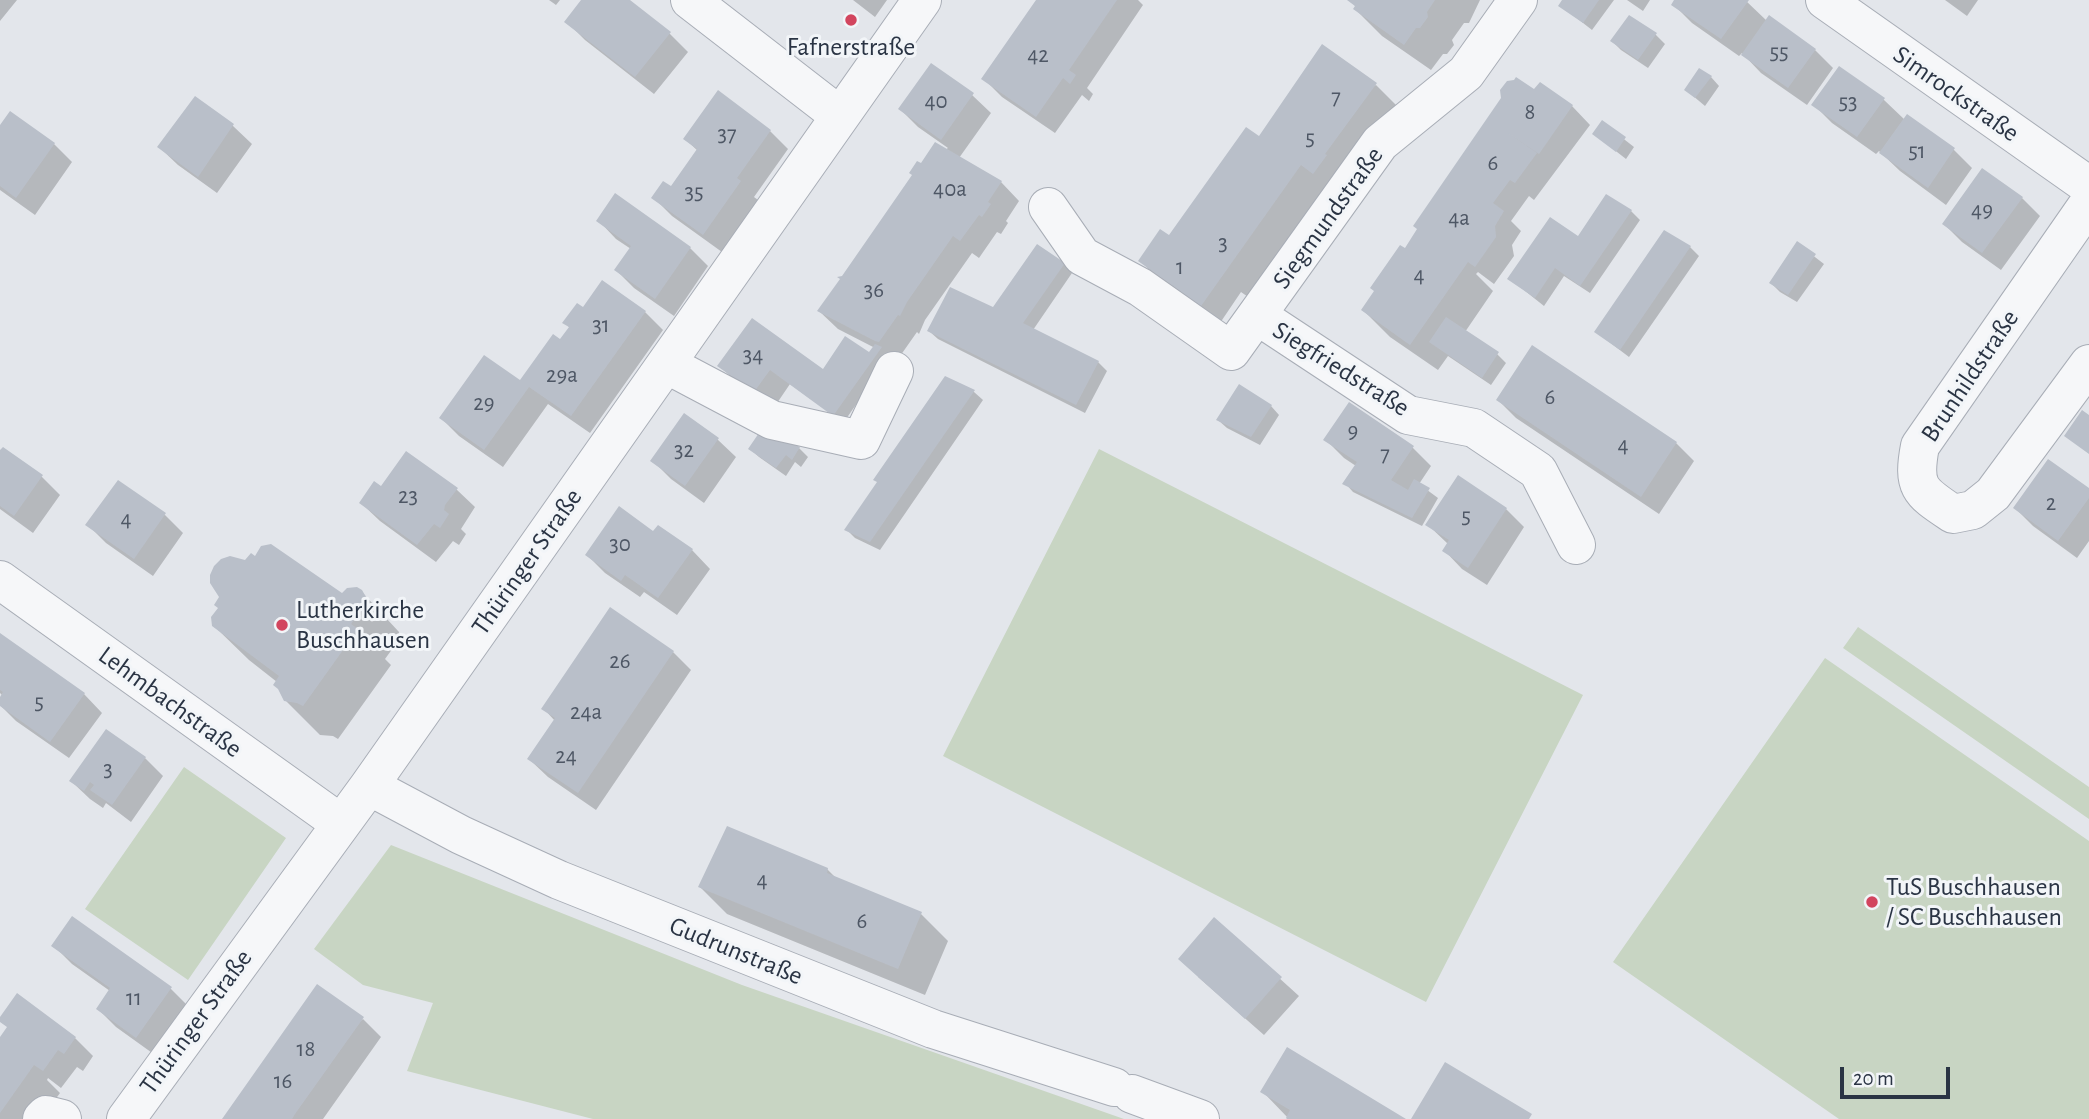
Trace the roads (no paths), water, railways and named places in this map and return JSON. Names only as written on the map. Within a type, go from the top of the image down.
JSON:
[{"type":"street","points":[[690,0],[840,116]]},
{"type":"street","name":"Thüringer Straße","points":[[126,1119],[369,786],[922,0]]},
{"type":"street","name":"Siegmundstraße","points":[[1231,351],[1380,143],[1466,73],[1518,0]]},
{"type":"street","name":"Simrockstraße","points":[[1825,0],[2089,186]]},
{"type":"street","name":"Brunhildstraße","points":[[2089,203],[1920,446],[1916,469],[1919,485],[1931,499],[1953,514],[1973,510],[1993,494],[2089,364]]},
{"type":"street","name":"Siegfriedstraße","points":[[1048,207],[1082,256],[1140,287],[1231,351]]},
{"type":"street","name":"Siegfriedstraße","points":[[1258,316],[1408,415],[1474,428],[1538,471],[1576,545]]},
{"type":"street","points":[[666,364],[772,420],[861,440],[894,371]]},
{"type":"street","name":"Lehmbachstraße","points":[[0,580],[340,823]]},
{"type":"street","name":"Gudrunstraße","points":[[369,786],[461,835],[572,885],[933,1029],[1200,1119]]},
{"type":"street","points":[[42,1119],[46,1115],[62,1119]]},
{"type":"place","name":"Fafnerstraße","points":[[851,20]]},
{"type":"place","name":"Lutherkirche Buschhausen","points":[[282,625]]},
{"type":"place","name":"TuS Buschhausen / SC Buschhausen","points":[[1872,902]]}]
